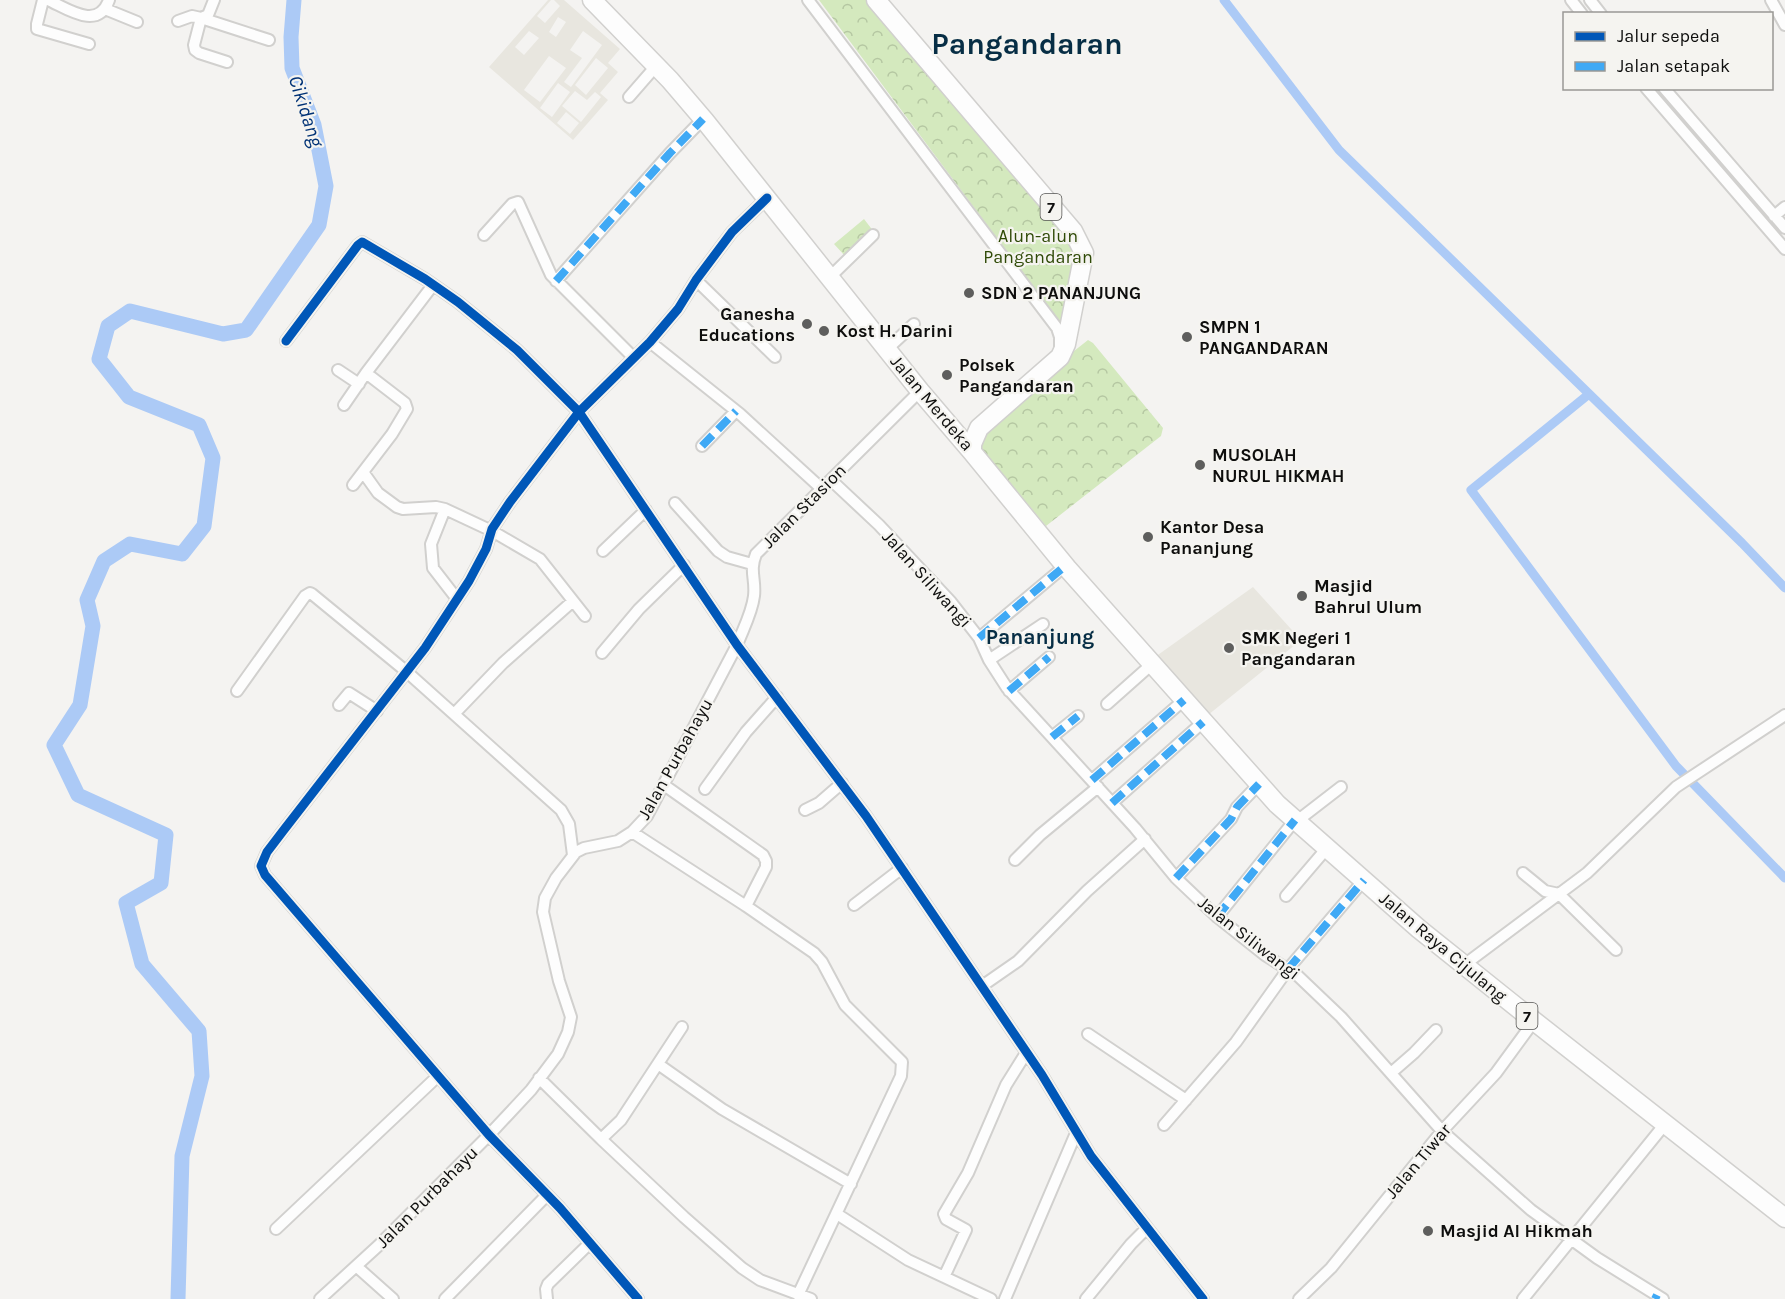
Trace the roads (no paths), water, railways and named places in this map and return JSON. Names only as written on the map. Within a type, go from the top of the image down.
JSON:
[{"type":"highway","name":"Jalan Merdeka","points":[[592,0],[703,119],[920,392],[1065,566],[1277,804]]},
{"type":"highway","name":"7","points":[[876,0],[1073,231],[1080,243],[1084,253],[1083,265],[1066,344],[1060,357]]},
{"type":"highway","points":[[972,452],[972,444],[979,428],[1060,357]]},
{"type":"highway","points":[[948,425],[962,429],[979,428]]},
{"type":"highway","name":"Jalan Raya Cijulang","points":[[1277,804],[1464,965],[1785,1218]]},
{"type":"street","points":[[89,44],[37,29],[46,0],[85,16],[98,15],[107,5],[137,22]]},
{"type":"street","points":[[201,18],[208,15],[214,0]]},
{"type":"street","points":[[808,0],[1057,328],[1060,337],[1060,357]]},
{"type":"street","points":[[1570,0],[1580,12]]},
{"type":"street","points":[[1590,0],[1599,12]]},
{"type":"street","points":[[1771,0],[1782,11],[1785,25]]},
{"type":"street","points":[[178,21],[192,16],[269,40]]},
{"type":"street","points":[[201,18],[195,50],[227,62]]},
{"type":"street","points":[[629,97],[656,66]]},
{"type":"street","points":[[1648,90],[1785,249]]},
{"type":"street","points":[[1666,90],[1785,228]]},
{"type":"street","points":[[556,281],[669,153],[703,119]]},
{"type":"street","points":[[1724,181],[1735,172]]},
{"type":"street","points":[[638,1299],[547,1195],[489,1135],[265,875],[261,866],[267,852],[282,831],[407,672],[457,599],[479,563],[492,531],[510,502],[579,412],[650,342],[678,309],[696,280],[732,232],[767,198]]},
{"type":"street","points":[[484,235],[512,204],[518,202],[547,268],[556,281],[634,357]]},
{"type":"street","points":[[1774,216],[1785,207]]},
{"type":"street","points":[[830,277],[873,236]]},
{"type":"street","points":[[285,341],[360,243],[364,243],[458,302],[517,350],[579,412],[736,645],[842,783],[902,868],[1042,1075],[1091,1156],[1203,1299]]},
{"type":"street","points":[[696,280],[775,357]]},
{"type":"street","points":[[344,405],[434,285]]},
{"type":"street","points":[[886,349],[914,324]]},
{"type":"street","points":[[650,342],[736,411],[822,489]]},
{"type":"street","points":[[338,370],[359,384]]},
{"type":"street","points":[[353,485],[406,414],[407,406],[366,373]]},
{"type":"street","name":"Jalan Stasion","points":[[736,645],[752,606],[754,585],[752,564],[756,554],[920,392]]},
{"type":"street","points":[[702,446],[736,411]]},
{"type":"street","points":[[363,472],[378,493],[396,507],[403,509],[435,507],[443,513],[492,531],[540,559],[585,616]]},
{"type":"street","name":"Jalan Siliwangi","points":[[831,480],[879,525],[943,594],[979,638],[989,660],[1009,691],[1095,783],[1176,878],[1216,916],[1265,955],[1298,976],[1341,1017],[1442,1131],[1531,1210],[1597,1258],[1658,1298]]},
{"type":"street","points":[[675,503],[718,551],[728,557],[752,564]]},
{"type":"street","points":[[603,550],[646,510]]},
{"type":"street","points":[[443,513],[431,544],[433,568],[457,599]]},
{"type":"street","points":[[602,653],[647,601],[684,565]]},
{"type":"street","points":[[979,638],[1065,566]]},
{"type":"street","points":[[237,691],[275,636],[310,593],[407,672],[564,814],[569,824],[573,855]]},
{"type":"street","points":[[454,714],[503,663],[573,601]]},
{"type":"street","points":[[989,660],[1043,624]]},
{"type":"street","name":"Jalan Purbahayu","points":[[320,1299],[489,1135],[558,1054],[568,1032],[571,1017],[559,981],[543,912],[545,898],[573,855],[584,848],[618,841],[632,832],[647,816],[736,645]]},
{"type":"street","points":[[1009,691],[1049,657]]},
{"type":"street","points":[[1107,704],[1152,664]]},
{"type":"street","points":[[339,705],[349,693],[377,711]]},
{"type":"street","points":[[705,789],[746,732],[777,697]]},
{"type":"street","points":[[1015,860],[1184,700]]},
{"type":"street","points":[[1464,965],[1587,873],[1676,787],[1785,715]]},
{"type":"street","points":[[1052,737],[1078,716]]},
{"type":"street","points":[[1112,803],[1203,722]]},
{"type":"street","points":[[805,810],[819,803],[842,783]]},
{"type":"street","points":[[1176,878],[1231,819],[1237,807],[1259,784]]},
{"type":"street","points":[[664,785],[763,855],[766,867],[746,906]]},
{"type":"street","points":[[1216,916],[1296,820],[1341,787]]},
{"type":"street","points":[[632,832],[746,906],[818,957],[846,1005],[902,1062],[901,1076],[798,1295]]},
{"type":"street","points":[[982,986],[1018,961],[1087,891],[1145,839]]},
{"type":"street","points":[[1286,896],[1328,848]]},
{"type":"street","points":[[854,905],[902,868]]},
{"type":"street","points":[[1523,873],[1545,891],[1559,894],[1616,950]]},
{"type":"street","points":[[1164,1125],[1248,1025],[1288,969],[1364,880]]},
{"type":"street","name":"Jalan Tiwar","points":[[1300,1299],[1331,1268],[1442,1131],[1496,1073],[1534,1022]]},
{"type":"street","points":[[601,1139],[621,1120],[682,1027]]},
{"type":"street","points":[[1391,1073],[1420,1048],[1436,1030]]},
{"type":"street","points":[[1089,1034],[1186,1100]]},
{"type":"street","points":[[944,1277],[966,1230],[946,1219],[944,1214],[968,1173],[1006,1084],[1026,1053]]},
{"type":"street","points":[[658,1064],[722,1109],[851,1184]]},
{"type":"street","points":[[276,1229],[438,1076]]},
{"type":"street","points":[[539,1078],[684,1217],[742,1268],[760,1280],[811,1299]]},
{"type":"street","points":[[1522,1299],[1665,1124]]},
{"type":"street","points":[[1005,1299],[1077,1133]]},
{"type":"street","points":[[445,1299],[547,1195]]},
{"type":"street","points":[[837,1214],[906,1258],[991,1299]]},
{"type":"street","points":[[1086,1299],[1147,1228]]},
{"type":"street","points":[[547,1299],[548,1284],[590,1243]]},
{"type":"street","points":[[356,1266],[393,1299]]},
{"type":"waterway","name":"Cikidang","points":[[178,1299],[182,1156],[202,1076],[199,1031],[142,964],[126,903],[161,883],[166,835],[78,795],[54,745],[80,705],[93,626],[87,600],[104,561],[130,544],[182,554],[204,526],[213,458],[199,425],[129,397],[99,359],[108,326],[130,311],[223,334],[246,330],[319,225],[326,186],[314,125],[292,68],[291,37],[294,0]]},
{"type":"waterway","points":[[1224,0],[1339,150],[1742,543],[1785,588]]},
{"type":"waterway","points":[[1589,394],[1471,490],[1676,766],[1785,878]]},
{"type":"place","name":"SDN 2 PANANJUNG","points":[[969,293]]},
{"type":"place","name":"Ganesha Educations","points":[[807,324]]},
{"type":"place","name":"Kost H. Darini","points":[[824,331]]},
{"type":"place","name":"SMPN 1 PANGANDARAN","points":[[1187,337]]},
{"type":"place","name":"Polsek Pangandaran","points":[[947,375]]},
{"type":"place","name":"MUSOLAH NURUL HIKMAH","points":[[1200,465]]},
{"type":"place","name":"Kantor Desa Pananjung","points":[[1148,537]]},
{"type":"place","name":"Masjid Bahrul Ulum","points":[[1302,596]]},
{"type":"place","name":"SMK Negeri 1 Pangandaran","points":[[1229,648]]},
{"type":"place","name":"Masjid Al Hikmah","points":[[1428,1231]]},
{"type":"district","name":"Pangandaran","points":[[1027,44]]},
{"type":"district","name":"Pananjung","points":[[1040,637]]},
{"type":"park label","name":"Alun-alun Pangandaran","points":[[1038,246]]}]
